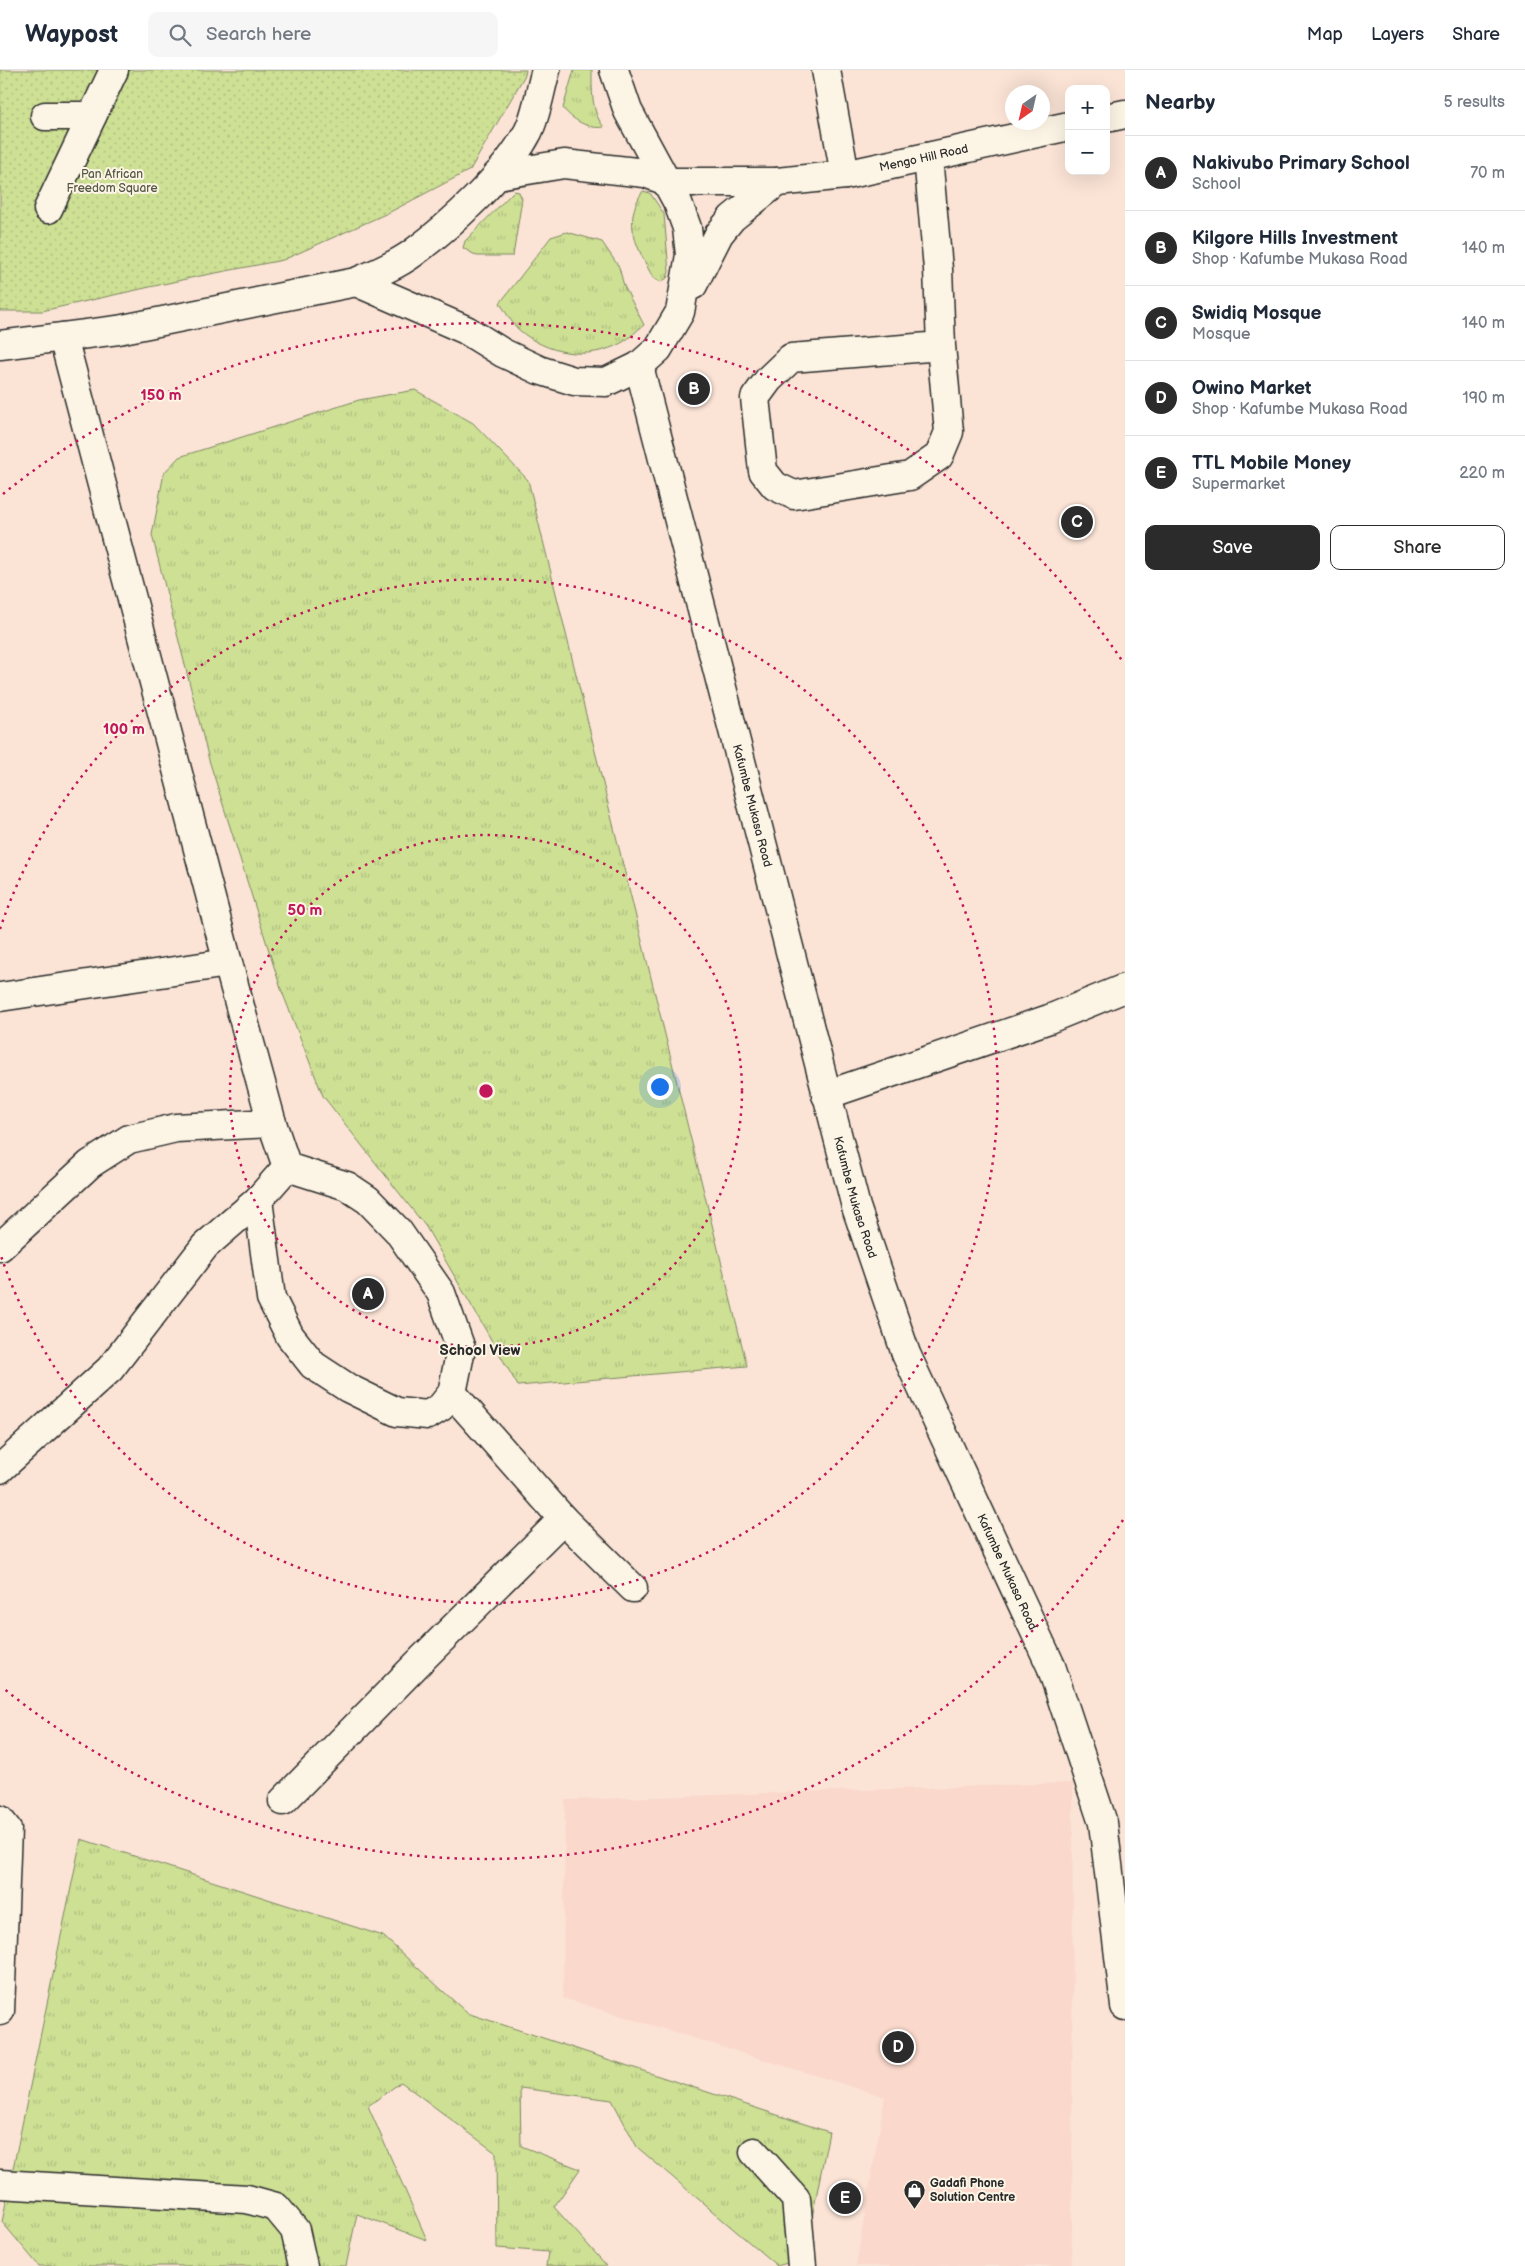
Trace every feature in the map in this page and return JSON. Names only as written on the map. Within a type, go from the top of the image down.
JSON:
[{"type":"street","points":[[48,209],[114,70]]},
{"type":"street","points":[[0,345],[118,330],[356,282],[412,254],[466,208],[497,175],[528,131],[546,70]]},
{"type":"street","points":[[614,70],[628,111],[668,182],[687,228],[690,255],[680,312]]},
{"type":"street","points":[[826,70],[845,175]]},
{"type":"street","points":[[1110,117],[1125,114]]},
{"type":"street","points":[[45,116],[92,116]]},
{"type":"street","name":"Mengo Hill Road","points":[[668,182],[778,182],[845,175],[1065,127]]},
{"type":"street","points":[[928,157],[949,432],[939,456],[910,476],[794,495],[775,486],[763,471],[755,398],[769,379],[791,358],[941,346]]},
{"type":"street","points":[[497,175],[564,164],[645,173],[668,182]]},
{"type":"street","points":[[356,282],[466,330],[504,353],[539,370],[574,381],[606,382],[639,366],[658,349],[680,312],[719,234],[732,218],[778,182]]},
{"type":"street","points":[[64,337],[228,962],[272,1123],[287,1167]]},
{"type":"street","name":"Kafumbe Mukasa Road","points":[[639,366],[856,1207],[906,1354],[1050,1666],[1103,1823],[1125,2006]]},
{"type":"street","points":[[0,997],[228,962]]},
{"type":"street","points":[[826,1095],[1049,1019],[1125,988]]},
{"type":"street","points":[[0,1247],[90,1164],[129,1139],[176,1128],[272,1123]]},
{"type":"street","points":[[0,1469],[110,1368],[205,1246],[258,1200],[287,1167]]},
{"type":"street","points":[[258,1200],[271,1298],[290,1336],[313,1365],[348,1388],[397,1412],[428,1415],[441,1407],[452,1393],[461,1349],[441,1294],[398,1231],[368,1200],[347,1186],[287,1167]]},
{"type":"street","points":[[452,1393],[563,1519],[633,1588]]},
{"type":"street","points":[[283,1801],[563,1519]]},
{"type":"street","points":[[0,1820],[7,1829],[0,2011]]},
{"type":"street","points":[[754,2152],[796,2199],[802,2266]]},
{"type":"street","points":[[0,2184],[247,2199],[276,2207],[295,2230],[303,2266]]},
{"type":"shaded area","points":[[1073,1783],[1072,2266],[856,2266],[885,2097],[563,1998],[565,1800]]},
{"type":"green space","name":"Pan African Freedom Square","points":[[0,70],[526,70],[525,75],[470,170],[390,212],[283,260],[195,277],[42,311],[0,311]]},
{"type":"green space","points":[[574,70],[592,70],[594,107],[604,127],[592,127],[581,123],[563,108]]},
{"type":"green space","points":[[514,191],[519,192],[522,199],[513,256],[477,256],[463,248],[465,241]]},
{"type":"green space","points":[[643,191],[650,193],[664,214],[669,272],[667,278],[661,282],[653,278],[637,246],[634,235],[633,214],[636,203]]},
{"type":"green space","points":[[567,232],[602,242],[619,267],[624,286],[644,325],[626,340],[610,348],[582,353],[554,349],[541,344],[529,338],[518,329],[500,303],[551,237]]},
{"type":"green space","points":[[415,390],[473,423],[528,480],[747,1366],[518,1386],[426,1227],[323,1096],[281,989],[209,760],[152,535],[164,473],[179,457],[359,400]]},
{"type":"green space","points":[[81,1839],[383,1936],[467,2013],[829,2132],[804,2258],[777,2266],[637,2147],[612,2100],[520,2088],[521,2146],[580,2169],[554,2207],[607,2266],[546,2266],[548,2252],[497,2248],[496,2153],[401,2082],[368,2106],[427,2240],[357,2214],[346,2266],[39,2266],[2,2222]]},
{"type":"place","name":"Kilgore Hills Investment","points":[[694,389]]},
{"type":"place","name":"Swidiq Mosque","points":[[1077,522]]},
{"type":"place","name":"Nakivubo Primary School","points":[[368,1294]]},
{"type":"place","name":"Owino Market","points":[[898,2047]]},
{"type":"place","name":"TTL Mobile Money","points":[[845,2198]]},
{"type":"place","name":"Gadafi Phone Solution Centre","points":[[914,2209]]},
{"type":"district","name":"School View","points":[[480,1350]]}]
